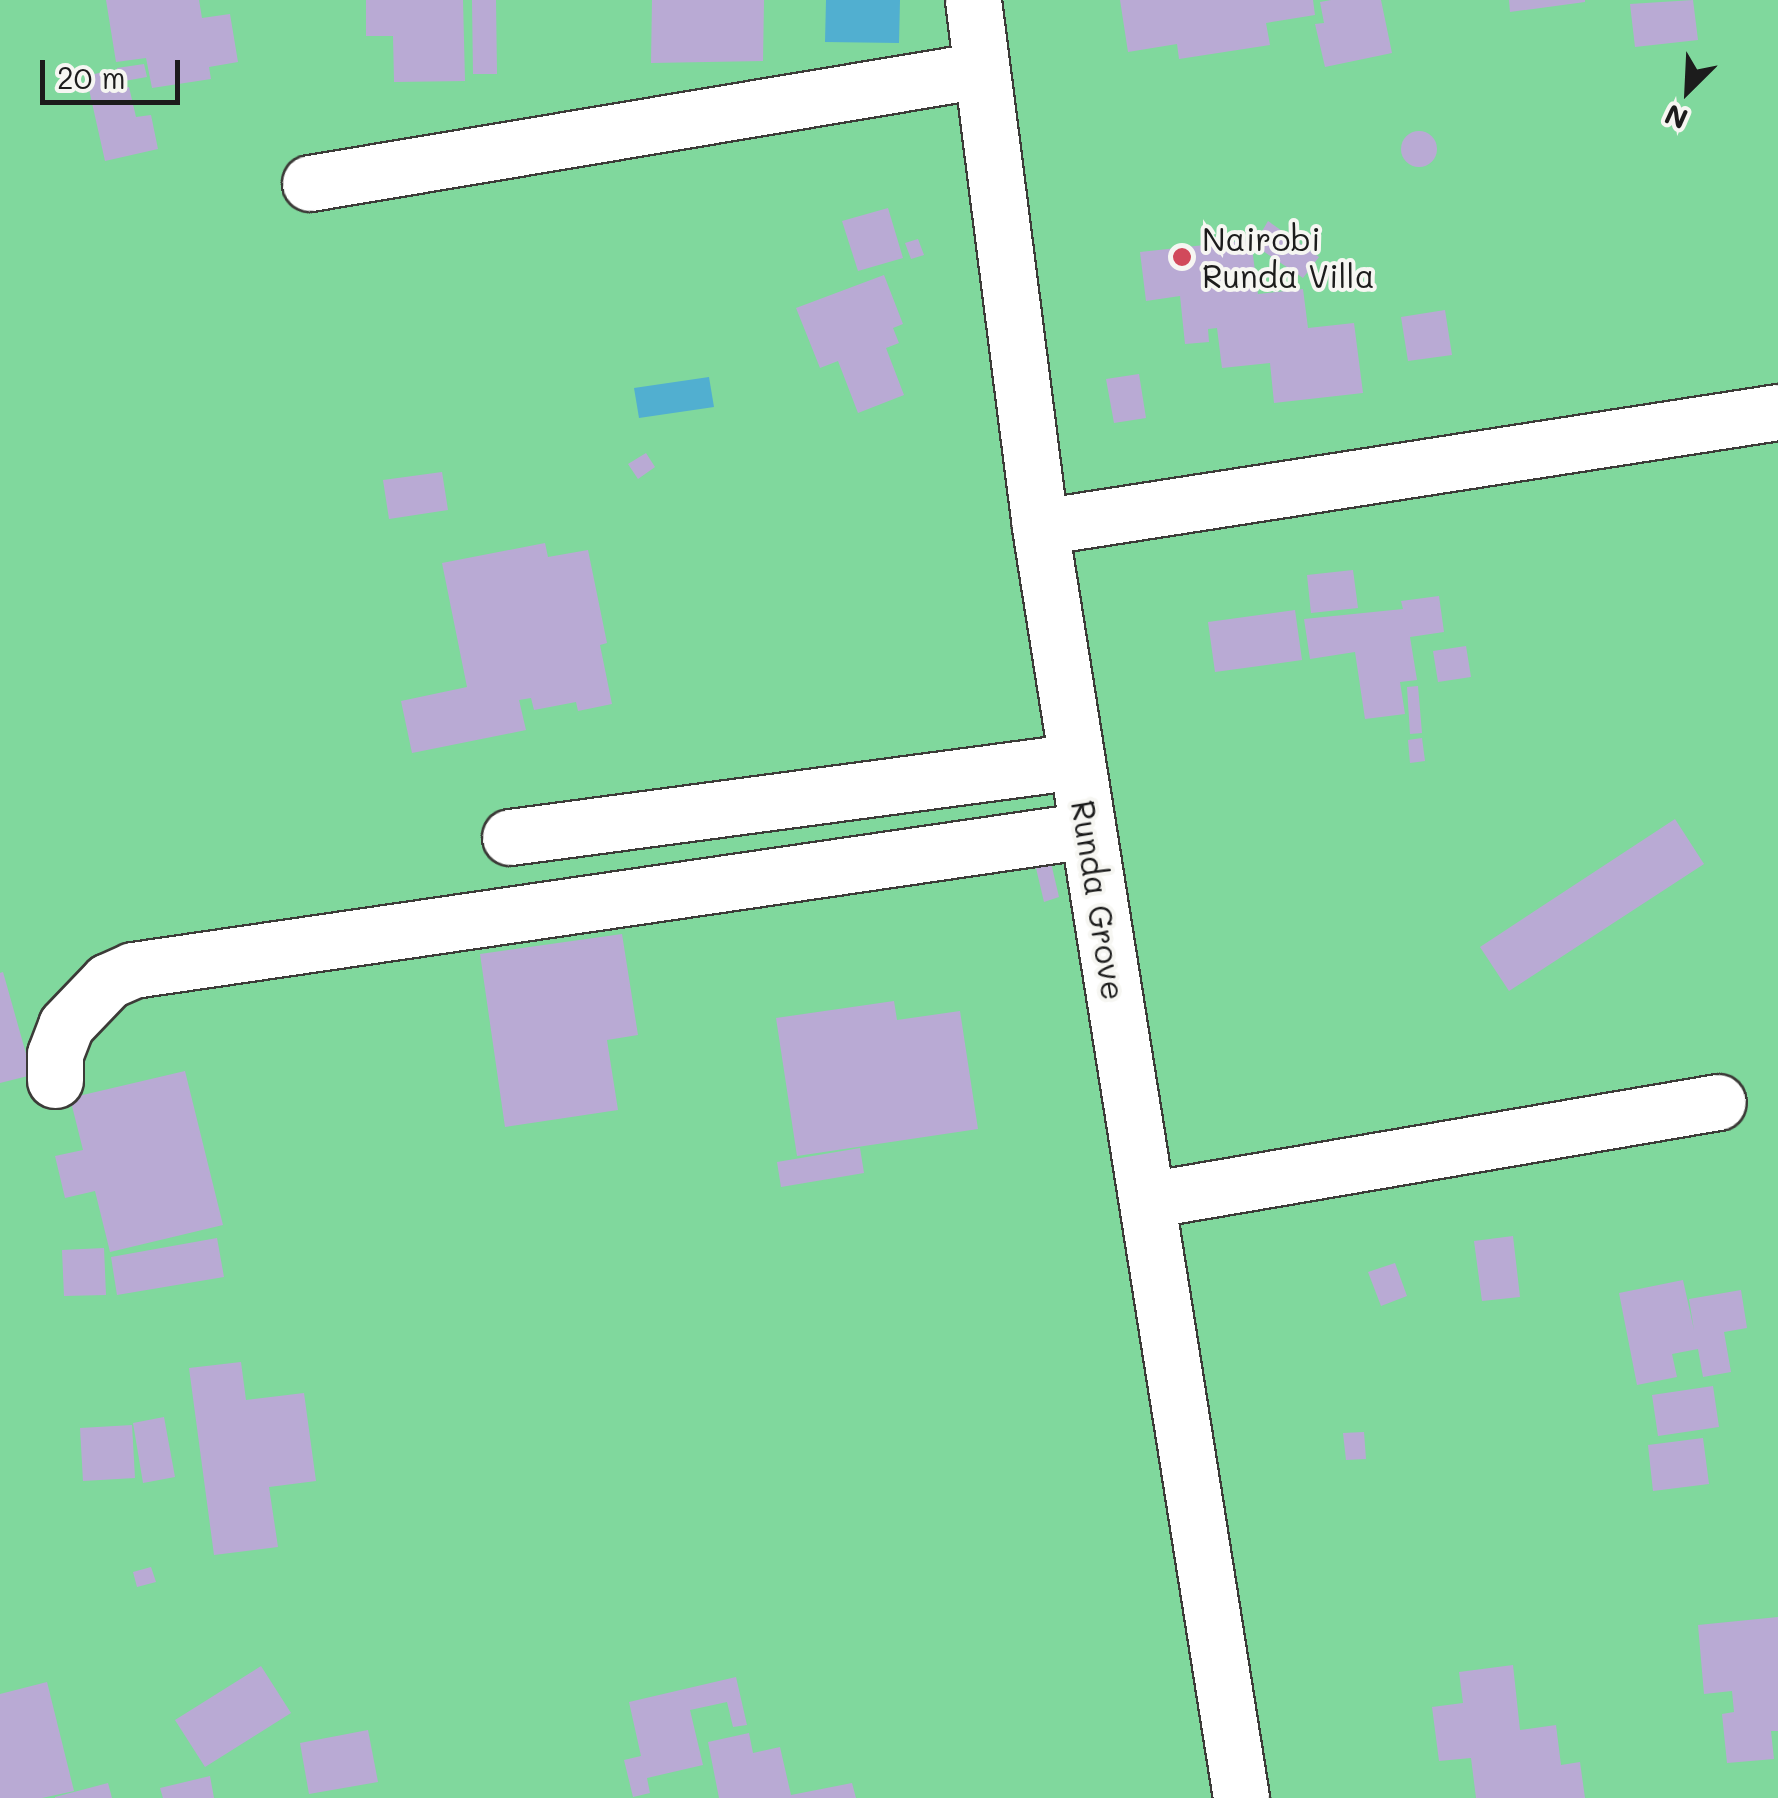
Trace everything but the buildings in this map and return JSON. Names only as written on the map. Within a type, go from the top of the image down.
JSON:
[{"type":"street","name":"Runda Grove","points":[[973,0],[1040,527],[1240,1798]]},
{"type":"street","points":[[310,183],[981,70]]},
{"type":"street","points":[[1040,527],[1778,412]]},
{"type":"street","points":[[510,838],[1077,760]]},
{"type":"street","points":[[54,1080],[55,1054],[66,1025],[108,980],[133,970],[1088,830]]},
{"type":"street","points":[[1146,1200],[1718,1102]]},
{"type":"green space","points":[[0,0],[1778,0],[1778,1798],[0,1798]]},
{"type":"water","points":[[826,0],[900,0],[899,43],[825,42]]},
{"type":"water","points":[[709,377],[714,407],[639,418],[634,388]]},
{"type":"place","name":"Nairobi Runda Villa","points":[[1182,257]]}]
